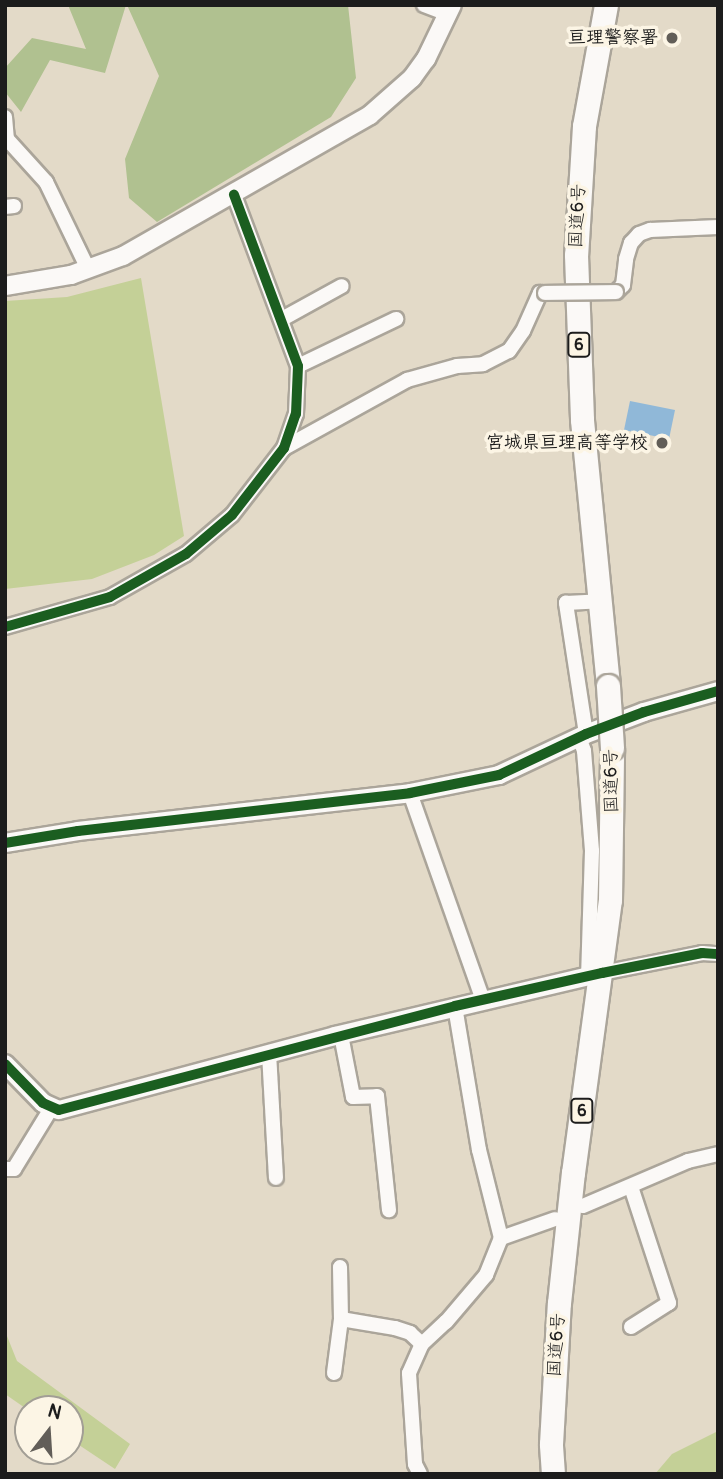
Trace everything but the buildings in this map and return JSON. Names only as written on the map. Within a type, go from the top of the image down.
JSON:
[{"type":"highway","name":"国道6号","points":[[553,1474],[551,1444],[559,1303],[595,975],[610,900],[612,748],[582,420],[576,255],[584,126],[606,5]]},
{"type":"street","points":[[5,286],[32,283],[88,269],[123,256],[370,115],[392,97],[426,59],[450,9],[424,5]]},
{"type":"street","points":[[5,117],[7,139],[46,182],[88,269]]},
{"type":"street","points":[[5,627],[110,597],[186,554],[232,515],[284,448],[296,414],[298,366],[234,195]]},
{"type":"street","points":[[284,448],[407,380],[457,366],[483,364],[509,351],[523,331],[540,293],[617,292],[623,285],[626,258],[631,243],[639,234],[650,230],[718,227]]},
{"type":"street","points":[[282,318],[342,286]]},
{"type":"street","points":[[298,366],[396,319]]},
{"type":"street","points":[[595,975],[592,851],[583,735],[566,603],[600,601]]},
{"type":"street","points":[[5,844],[78,831],[410,793],[499,775],[583,735],[644,712],[718,691]]},
{"type":"street","points":[[410,793],[483,1000]]},
{"type":"street","points":[[5,1064],[43,1104],[59,1110],[455,1006],[702,953],[718,954]]},
{"type":"street","points":[[420,1474],[415,1464],[409,1373],[422,1344],[446,1322],[486,1275],[501,1238],[479,1150],[455,1006]]},
{"type":"street","points":[[341,1035],[353,1097],[377,1096],[389,1210]]},
{"type":"street","points":[[269,1053],[276,1178]]},
{"type":"street","points":[[5,1169],[14,1169],[52,1107]]},
{"type":"street","points":[[583,1206],[688,1161],[718,1154]]},
{"type":"street","points":[[631,1187],[668,1303],[631,1327]]},
{"type":"street","points":[[501,1238],[555,1219]]},
{"type":"street","points":[[334,1373],[341,1319],[340,1266]]},
{"type":"street","points":[[341,1319],[395,1328],[410,1333],[422,1344]]},
{"type":"green space","points":[[68,5],[126,5],[105,73],[50,60],[21,112],[5,92],[5,68],[32,38],[86,49]]},
{"type":"green space","points":[[127,5],[348,5],[356,78],[331,117],[157,222],[129,198],[125,159],[159,76]]},
{"type":"green space","points":[[141,278],[184,536],[154,555],[92,579],[5,589],[5,301],[67,297]]},
{"type":"green space","points":[[5,1331],[17,1361],[63,1395],[14,1395],[14,1400],[5,1394]]},
{"type":"green space","points":[[84,1410],[130,1444],[115,1469],[84,1448]]},
{"type":"green space","points":[[718,1431],[718,1474],[655,1474],[672,1454]]},
{"type":"water","points":[[630,401],[675,410],[669,439],[624,430]]},
{"type":"cycle path","points":[[5,627],[110,597],[186,554],[232,515],[284,448],[296,414],[298,366],[234,195]]},
{"type":"cycle path","points":[[5,843],[78,831],[410,793],[499,775],[586,734],[644,712],[718,691]]},
{"type":"cycle path","points":[[5,1064],[43,1103],[59,1110],[455,1006],[702,953],[718,954]]},
{"type":"place","name":"亘理警察署","points":[[672,38]]},
{"type":"place","name":"宮城県亘理高等学校","points":[[662,443]]}]
